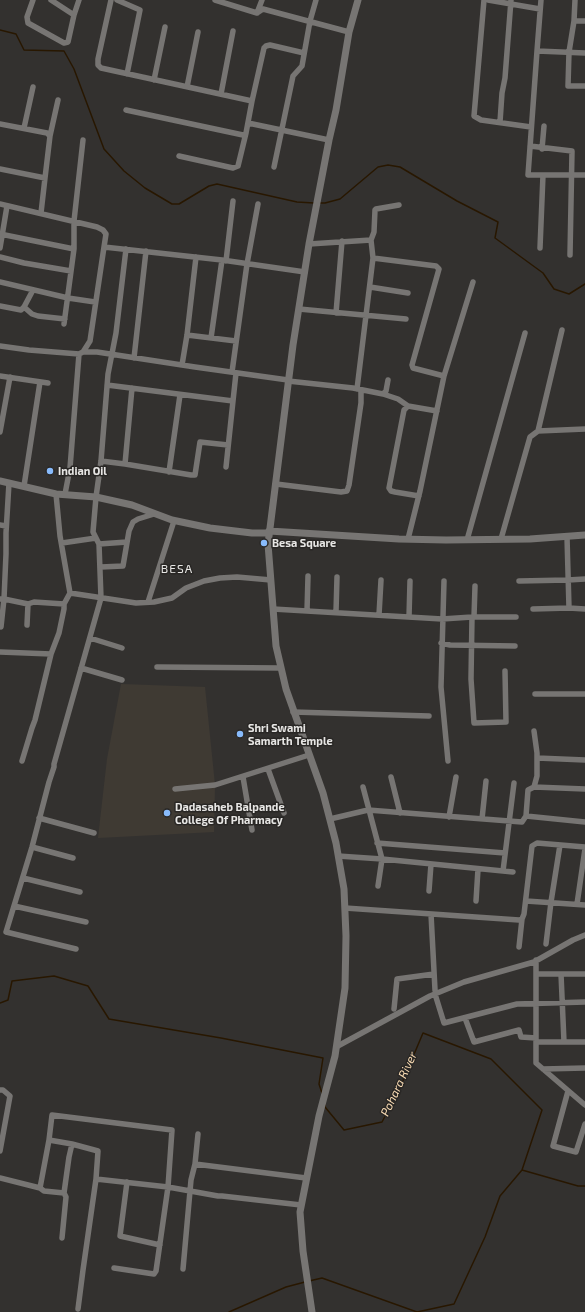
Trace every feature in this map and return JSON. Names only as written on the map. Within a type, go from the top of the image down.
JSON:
[{"type":"street","points":[[33,0],[27,17],[28,23],[64,43],[68,42],[79,0]]},
{"type":"street","points":[[50,0],[74,15]]},
{"type":"street","points":[[111,0],[98,59],[98,65],[101,68],[252,101]]},
{"type":"street","points":[[116,0],[124,1],[140,10],[127,74]]},
{"type":"street","points":[[215,0],[231,2],[257,13]]},
{"type":"street","points":[[257,13],[262,0]]},
{"type":"street","points":[[274,166],[293,76],[302,66],[310,21],[316,0]]},
{"type":"street","points":[[312,1312],[303,1252],[300,1212],[319,1116],[335,1056],[345,988],[346,936],[344,890],[330,819],[323,793],[293,712],[276,646],[268,544],[288,380],[309,244],[328,140],[336,110],[349,32],[358,0]]},
{"type":"street","points":[[484,0],[474,116],[481,120],[531,127]]},
{"type":"street","points":[[488,0],[511,2],[540,9]]},
{"type":"street","points":[[541,0],[528,175],[585,176]]},
{"type":"street","points":[[575,0],[574,21],[569,52],[568,86],[585,86]]},
{"type":"street","points":[[500,122],[511,2]]},
{"type":"street","points":[[257,13],[263,9],[349,32]]},
{"type":"street","points":[[574,21],[585,21]]},
{"type":"street","points":[[154,80],[165,27]]},
{"type":"street","points":[[221,94],[233,31]]},
{"type":"street","points":[[187,87],[198,32]]},
{"type":"street","points":[[179,156],[233,168],[238,166],[264,48],[270,45],[304,53]]},
{"type":"street","points":[[537,50],[585,53]]},
{"type":"street","points":[[24,128],[33,87]]},
{"type":"street","points":[[41,214],[50,136],[58,100]]},
{"type":"street","points":[[126,110],[243,135],[246,133]]},
{"type":"street","points":[[248,123],[328,140]]},
{"type":"street","points":[[0,124],[47,133],[50,136]]},
{"type":"street","points":[[542,149],[544,126]]},
{"type":"street","points":[[24,307],[32,314],[64,322],[74,249],[74,221],[83,140]]},
{"type":"street","points":[[530,146],[542,149],[572,151],[570,255]]},
{"type":"street","points":[[0,169],[45,178]]},
{"type":"street","points":[[540,248],[543,175]]},
{"type":"street","points":[[211,338],[233,201]]},
{"type":"street","points":[[0,204],[97,226],[106,234],[90,341],[81,353],[70,468],[65,494]]},
{"type":"street","points":[[226,467],[233,401],[236,341],[247,264],[258,204]]},
{"type":"street","points":[[276,484],[341,492],[347,491],[361,403],[359,390],[373,258],[371,240],[374,232],[374,210],[398,205]]},
{"type":"street","points":[[0,248],[1,234],[8,206]]},
{"type":"street","points":[[1,234],[74,249]]},
{"type":"street","points":[[309,244],[371,240]]},
{"type":"street","points":[[336,313],[342,241]]},
{"type":"street","points":[[104,247],[224,260],[305,272]]},
{"type":"street","points":[[76,949],[6,932],[32,848],[101,598],[101,568],[98,541],[93,532],[101,461],[107,385],[111,354],[116,333],[126,249]]},
{"type":"street","points":[[134,358],[146,251]]},
{"type":"street","points":[[0,257],[24,263],[71,271]]},
{"type":"street","points":[[182,365],[196,257]]},
{"type":"street","points":[[373,258],[436,266],[439,269],[412,365],[413,368],[444,376]]},
{"type":"street","points":[[0,282],[68,298],[95,302]]},
{"type":"street","points":[[408,539],[419,496],[444,376],[472,282]]},
{"type":"street","points":[[370,287],[408,292]]},
{"type":"street","points":[[0,306],[20,310],[24,307],[32,290]]},
{"type":"street","points":[[299,309],[406,319]]},
{"type":"street","points":[[538,431],[562,330]]},
{"type":"street","points":[[467,540],[525,333]]},
{"type":"street","points":[[187,335],[236,341]]},
{"type":"street","points":[[0,346],[29,350],[81,353],[97,352],[359,390],[398,398],[408,406],[437,411]]},
{"type":"street","points":[[0,376],[48,383]]},
{"type":"street","points":[[0,432],[10,377]]},
{"type":"street","points":[[383,394],[386,391],[388,380]]},
{"type":"street","points":[[24,486],[40,382]]},
{"type":"street","points":[[107,385],[233,401]]},
{"type":"street","points":[[125,464],[132,388]]},
{"type":"street","points":[[169,472],[180,395]]},
{"type":"street","points":[[408,406],[404,410],[389,488],[394,492],[419,496]]},
{"type":"street","points":[[501,540],[530,437],[538,431],[585,428]]},
{"type":"street","points":[[101,461],[195,475],[200,442],[228,445]]},
{"type":"street","points":[[0,481],[56,494],[96,497],[132,505],[174,521],[210,528],[252,533],[269,532],[408,539],[467,540],[501,540],[585,535]]},
{"type":"street","points":[[1,627],[3,525],[9,483]]},
{"type":"street","points":[[56,494],[67,586],[70,593]]},
{"type":"street","points":[[101,568],[123,566],[129,531],[133,522],[154,514]]},
{"type":"street","points":[[148,602],[174,521]]},
{"type":"street","points":[[567,537],[568,608]]},
{"type":"street","points":[[62,543],[98,541],[127,542]]},
{"type":"street","points":[[307,611],[308,576]]},
{"type":"street","points":[[70,593],[136,603],[172,598],[186,588],[220,578],[237,577],[271,580]]},
{"type":"street","points":[[336,612],[337,577]]},
{"type":"street","points":[[519,581],[568,580],[585,578]]},
{"type":"street","points":[[379,615],[381,580]]},
{"type":"street","points":[[409,617],[410,581]]},
{"type":"street","points":[[444,581],[441,643],[441,687],[448,761]]},
{"type":"street","points":[[475,586],[471,646],[471,679],[474,723],[506,722],[505,671]]},
{"type":"street","points":[[22,761],[35,720],[51,654],[59,633],[64,604],[70,593]]},
{"type":"street","points":[[2,599],[28,604],[34,602],[64,604]]},
{"type":"street","points":[[27,625],[28,604]]},
{"type":"street","points":[[273,609],[442,619],[473,616],[516,617]]},
{"type":"street","points":[[533,609],[585,609]]},
{"type":"street","points":[[90,638],[122,648]]},
{"type":"street","points":[[441,643],[471,646],[516,646]]},
{"type":"street","points":[[0,652],[51,654]]},
{"type":"street","points":[[157,667],[281,668]]},
{"type":"street","points":[[81,668],[122,680]]},
{"type":"street","points":[[535,694],[585,694]]},
{"type":"street","points":[[293,712],[429,716]]},
{"type":"street","points":[[534,731],[537,758],[537,776],[534,787]]},
{"type":"street","points":[[175,789],[215,785],[309,755]]},
{"type":"street","points":[[537,758],[585,760]]},
{"type":"street","points":[[268,769],[284,813]]},
{"type":"street","points":[[243,777],[252,830]]},
{"type":"street","points":[[391,777],[400,812]]},
{"type":"street","points":[[449,817],[456,777]]},
{"type":"street","points":[[482,819],[486,780]]},
{"type":"street","points":[[503,871],[514,783]]},
{"type":"street","points":[[363,787],[382,859],[378,886]]},
{"type":"street","points":[[330,819],[369,810],[522,822],[526,816],[528,790],[534,787],[585,789]]},
{"type":"street","points":[[526,816],[585,822]]},
{"type":"street","points":[[40,818],[94,833]]},
{"type":"street","points":[[377,843],[505,853]]},
{"type":"street","points":[[519,947],[532,846],[537,843],[585,848],[577,904]]},
{"type":"street","points":[[546,944],[560,845]]},
{"type":"street","points":[[32,848],[73,858]]},
{"type":"street","points":[[338,856],[513,872]]},
{"type":"street","points":[[429,891],[431,864]]},
{"type":"street","points":[[476,901],[478,868]]},
{"type":"street","points":[[23,878],[80,892]]},
{"type":"street","points":[[526,901],[585,905]]},
{"type":"street","points":[[14,906],[86,922]]},
{"type":"street","points":[[345,908],[522,919]]},
{"type":"street","points":[[431,914],[435,992],[444,1023],[517,1004],[585,1002]]},
{"type":"street","points":[[336,1047],[435,992],[536,960],[585,935]]},
{"type":"street","points":[[536,960],[536,1063],[585,1105]]},
{"type":"street","points":[[394,1009],[397,979],[434,974]]},
{"type":"street","points":[[536,974],[585,974]]},
{"type":"street","points":[[561,974],[564,1042]]},
{"type":"street","points":[[465,1018],[474,1042],[519,1030],[521,1037],[536,1040],[585,1042]]},
{"type":"street","points":[[543,1069],[585,1068]]},
{"type":"street","points":[[0,1090],[10,1096],[0,1151]]},
{"type":"street","points":[[568,1091],[553,1146],[576,1152],[585,1124]]},
{"type":"street","points":[[40,1188],[52,1115],[172,1130],[168,1187],[156,1271],[154,1274],[114,1268]]},
{"type":"street","points":[[182,1269],[191,1180],[195,1164],[198,1134]]},
{"type":"street","points":[[49,1140],[98,1151],[96,1179],[78,1309]]},
{"type":"street","points":[[62,1238],[65,1223],[66,1197],[64,1193],[72,1144]]},
{"type":"street","points":[[195,1164],[306,1178]]},
{"type":"street","points":[[0,1178],[40,1188],[44,1191],[64,1193]]},
{"type":"street","points":[[96,1179],[168,1187],[218,1196],[301,1205]]},
{"type":"street","points":[[127,1182],[120,1236],[160,1245]]},
{"type":"shaded area","points":[[121,684],[205,687],[215,785],[214,832],[98,838],[107,759]]},
{"type":"waterway","points":[[0,30],[16,34],[24,50],[64,51],[74,69],[104,149],[124,171],[145,188],[172,204],[179,204],[209,186],[217,184],[297,202],[314,203]]},
{"type":"waterway","points":[[320,203],[340,199],[378,167],[388,165],[400,167],[457,201],[498,222],[495,238],[543,273],[554,289],[569,294],[585,284]]},
{"type":"waterway","name":"Pohara River","points":[[0,1003],[8,1000],[12,981],[54,976],[88,986],[109,1019],[221,1038],[323,1058],[319,1084],[322,1093]]},
{"type":"waterway","name":"Pohara River","points":[[325,1105],[325,1107],[344,1130],[382,1122],[399,1090],[423,1033],[491,1059],[542,1110],[522,1170],[578,1186],[585,1186]]},
{"type":"waterway","points":[[309,1281],[322,1278],[417,1312],[454,1304],[485,1237],[500,1196],[522,1170]]},
{"type":"waterway","points":[[229,1312],[286,1287],[305,1282]]},
{"type":"place","name":"Indian Oil","points":[[50,471]]},
{"type":"place","name":"Besa Square","points":[[264,543]]},
{"type":"place","name":"Shri Swami Samarth Temple","points":[[240,734]]},
{"type":"place","name":"Dadasaheb Balpande College Of Pharmacy","points":[[167,813]]},
{"type":"district","name":"BESA","points":[[177,569]]}]
